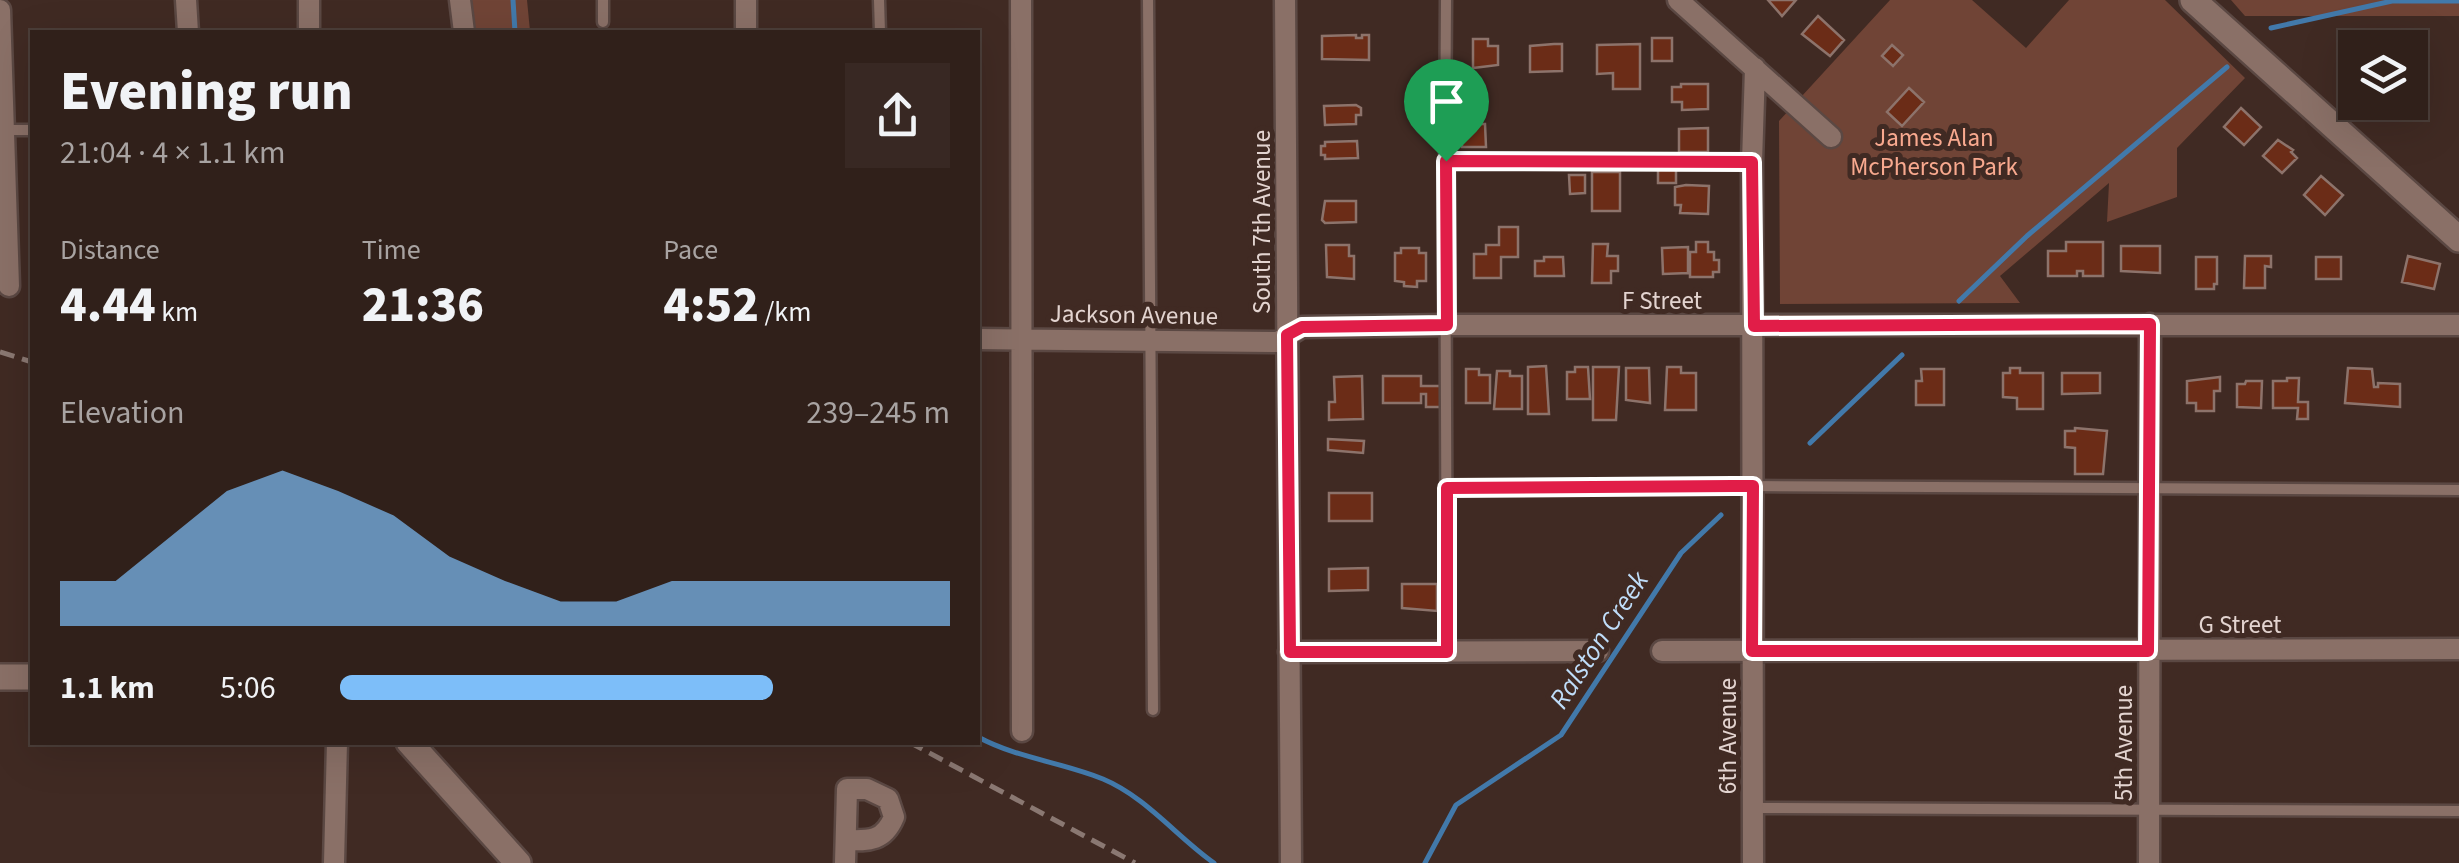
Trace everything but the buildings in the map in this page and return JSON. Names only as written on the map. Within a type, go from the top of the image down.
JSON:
[{"type":"main road","points":[[2193,0],[2459,239]]},
{"type":"main road","points":[[0,677],[30,677]]},
{"type":"main road","points":[[413,745],[518,863]]},
{"type":"street","points":[[186,0],[188,30]]},
{"type":"street","points":[[309,30],[310,0]]},
{"type":"street","points":[[460,0],[464,30]]},
{"type":"street","points":[[746,0],[746,30]]},
{"type":"street","points":[[1020,0],[1022,730]]},
{"type":"street","name":"South 7th Avenue","points":[[1285,0],[1291,863]]},
{"type":"street","points":[[1678,0],[1830,137]]},
{"type":"street","points":[[0,10],[8,286]]},
{"type":"street","name":"6th Avenue","points":[[1754,863],[1755,68]]},
{"type":"street","name":"5th Avenue","points":[[2149,863],[2150,324]]},
{"type":"street","name":"F Street","points":[[1287,335],[1302,327],[1447,325],[2459,324]]},
{"type":"street","name":"Jackson Avenue","points":[[980,339],[1278,342],[1287,335]]},
{"type":"street","points":[[1290,652],[1598,650]]},
{"type":"street","name":"G Street","points":[[1662,650],[2459,650]]},
{"type":"street","points":[[334,863],[337,745]]},
{"type":"street","points":[[845,863],[846,840]]},
{"type":"lane","points":[[603,0],[603,22]]},
{"type":"lane","points":[[880,0],[880,30]]},
{"type":"lane","points":[[1148,0],[1153,710]]},
{"type":"lane","points":[[1446,0],[1447,652]]},
{"type":"lane","points":[[3,130],[30,130]]},
{"type":"lane","points":[[1446,161],[1752,162]]},
{"type":"lane","points":[[1447,488],[2459,490]]},
{"type":"lane","points":[[1753,808],[2459,810]]},
{"type":"green space","points":[[469,0],[527,0],[530,30],[473,30]]},
{"type":"green space","name":"James Alan McPherson Park","points":[[1890,0],[1972,0],[2026,48],[2069,0],[2165,0],[2245,78],[2177,148],[2177,197],[2107,222],[2109,183],[2000,276],[2020,303],[1780,304],[1779,121]]},
{"type":"green space","points":[[2231,0],[2459,0],[2459,16],[2245,16]]},
{"type":"waterway","name":"Ralston Creek","points":[[513,0],[515,30]]},
{"type":"waterway","name":"Ralston Creek","points":[[2271,28],[2392,1],[2459,1]]},
{"type":"waterway","name":"Ralston Creek","points":[[1959,301],[2027,236],[2227,67]]},
{"type":"waterway","name":"Ralston Creek","points":[[1810,443],[1902,355]]},
{"type":"waterway","name":"Ralston Creek","points":[[1425,863],[1456,805],[1561,735],[1681,553],[1721,515]]},
{"type":"waterway","name":"Ralston Creek","points":[[980,738],[1119,787],[1214,863]]},
{"type":"railway","points":[[0,352],[30,361]]},
{"type":"railway","points":[[915,745],[1135,863]]},
{"type":"route","points":[[1446,161],[1752,162],[1754,326],[2150,324],[2148,651],[1752,651],[1753,486],[1733,486],[1447,488],[1447,652],[1290,652],[1287,335],[1302,327],[1447,325],[1446,161]]}]
